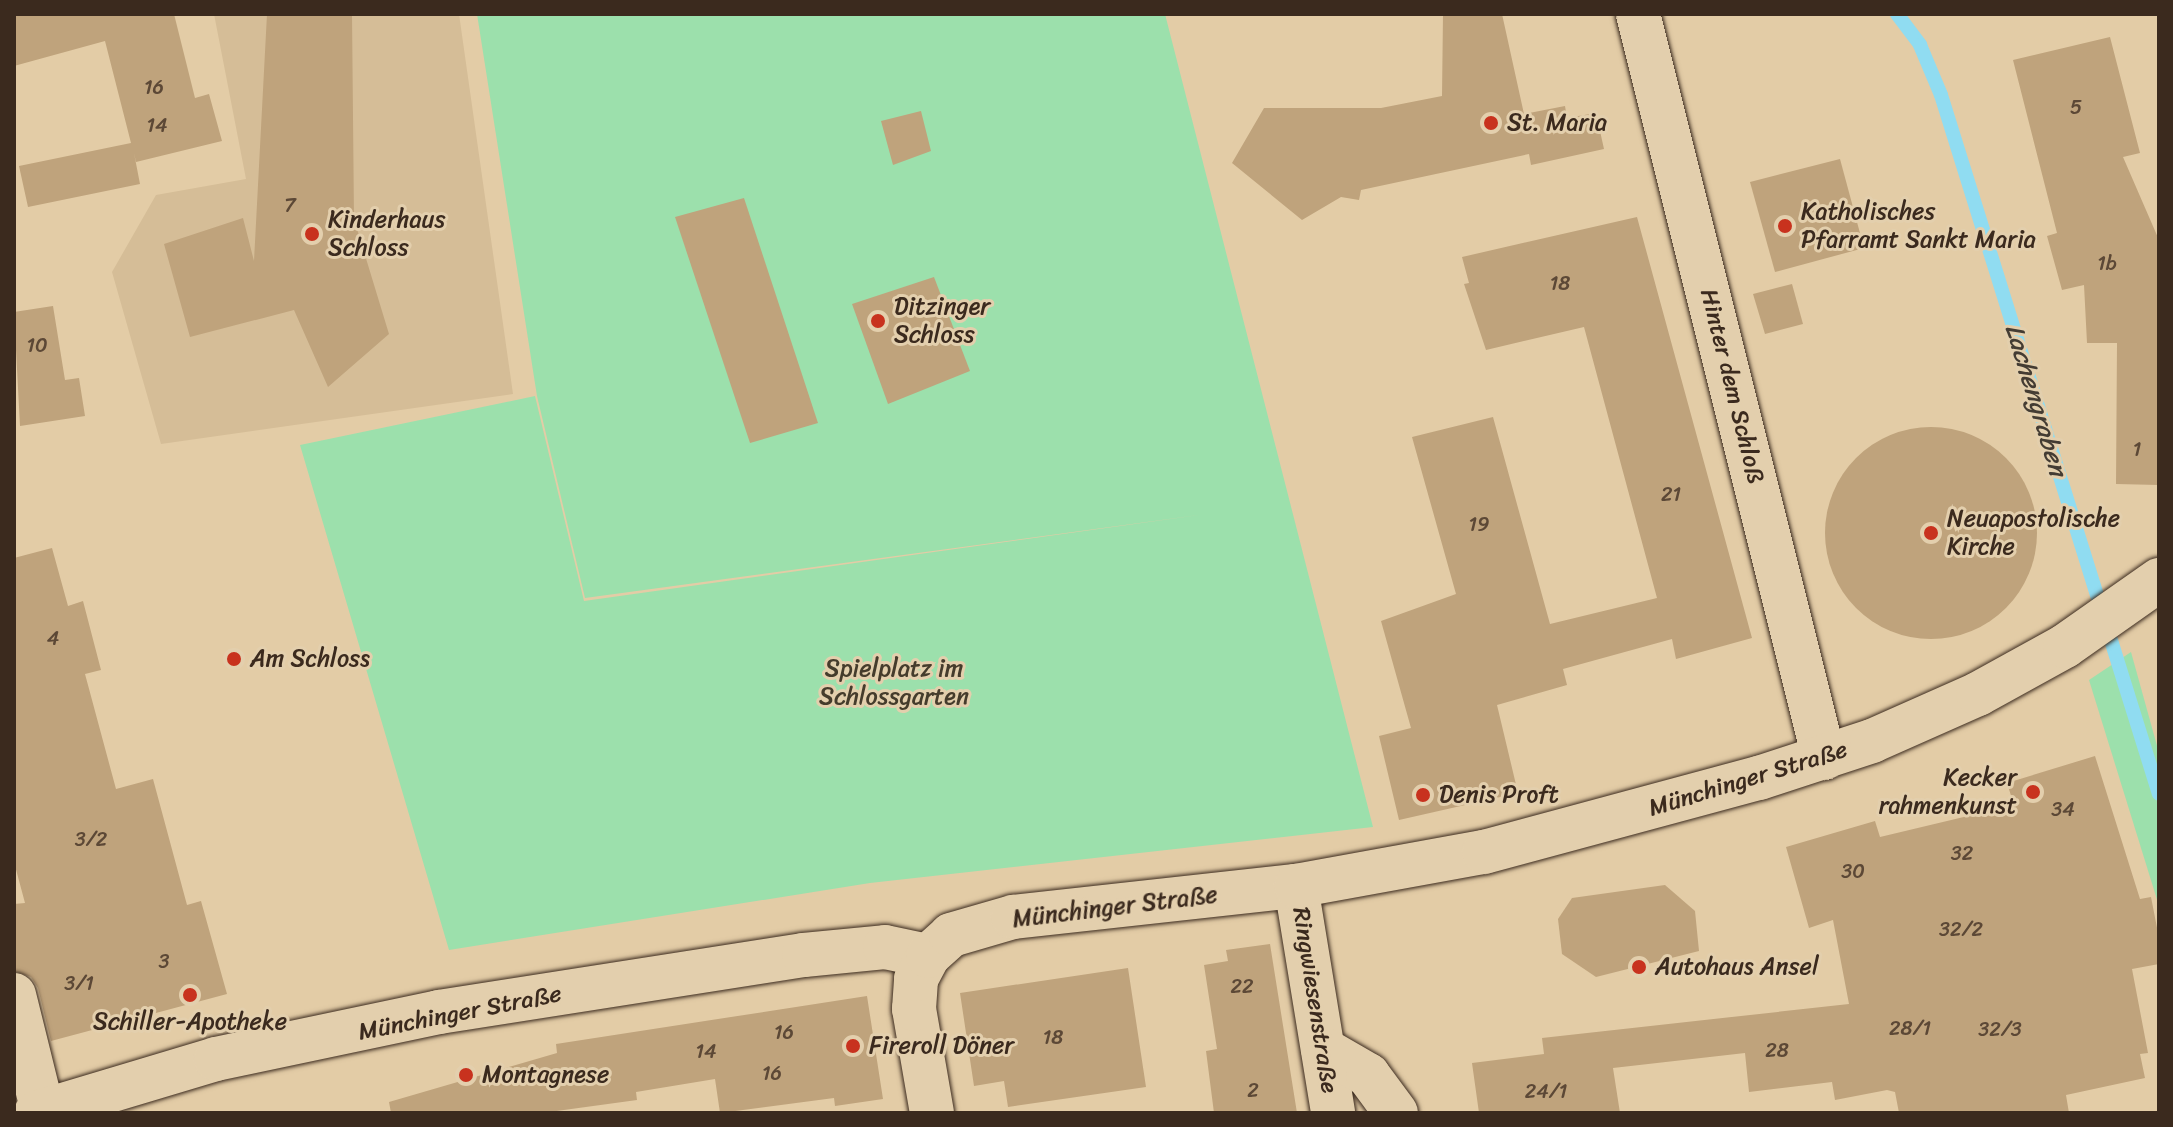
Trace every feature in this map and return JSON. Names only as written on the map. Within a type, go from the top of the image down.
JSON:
[{"type":"street","name":"Hinter dem Schloß","points":[[1638,14],[1824,758]]},
{"type":"street","name":"Münchinger Straße","points":[[39,1112],[216,1059],[439,1012],[804,955],[885,947],[928,956],[951,935],[1013,917],[1296,886],[1553,837],[1824,758],[1978,694],[2065,646],[2148,589]]},
{"type":"street","name":"Ringwiesenstraße","points":[[1296,886],[1333,1113]]},
{"type":"street","points":[[928,956],[916,979],[914,1009],[932,1113]]},
{"type":"street","points":[[14,995],[39,1112]]},
{"type":"street","points":[[1323,1049],[1368,1075],[1396,1113]]},
{"type":"shaded area","name":"Kinderhaus Schloss","points":[[214,14],[459,14],[513,394],[161,444],[112,272],[156,195],[246,179]]},
{"type":"green space","name":"Spielplatz im Schlossgarten","points":[[477,14],[1165,14],[1373,827],[870,883],[449,950],[300,445],[535,396],[584,601],[1206,514],[585,598],[537,396]]},
{"type":"green space","points":[[2131,652],[2159,753],[2159,906],[2089,680]]},
{"type":"building","points":[[14,14],[174,14],[195,98],[209,94],[222,141],[136,162],[134,153],[140,184],[28,207],[19,166],[131,143],[105,41],[14,66]]},
{"type":"building","points":[[267,14],[352,14],[354,219],[389,334],[328,387],[294,310],[190,337],[164,244],[243,218],[254,261]]},
{"type":"building","name":"St. Maria","points":[[1443,14],[1502,14],[1524,114],[1565,106],[1567,118],[1596,113],[1604,149],[1531,165],[1529,154],[1361,190],[1359,200],[1341,197],[1302,220],[1232,163],[1264,108],[1381,108],[1442,96]]},
{"type":"building","points":[[2110,37],[2140,153],[2123,157],[2159,240],[2159,485],[2116,484],[2117,343],[2087,343],[2084,285],[2062,290],[2047,236],[2057,233],[2013,60]]},
{"type":"building","points":[[921,111],[931,151],[893,165],[881,121]]},
{"type":"building","points":[[1840,159],[1864,248],[1775,272],[1750,182]]},
{"type":"building","points":[[744,198],[818,423],[750,443],[675,217]]},
{"type":"building","points":[[1637,217],[1752,638],[1676,659],[1672,639],[1563,669],[1567,685],[1497,705],[1518,793],[1399,820],[1379,736],[1411,728],[1381,621],[1456,594],[1412,437],[1493,417],[1550,624],[1657,598],[1584,327],[1486,350],[1464,284],[1469,283],[1462,257]]},
{"type":"building","points":[[934,277],[970,371],[888,404],[852,304]]},
{"type":"building","points":[[1792,284],[1803,324],[1765,334],[1753,294]]},
{"type":"building","points":[[53,306],[65,380],[79,378],[85,416],[20,426],[14,312]]},
{"type":"building","name":"Neuapostolische Kirche","points":[[1931,427],[1972,435],[2006,458],[2029,492],[2037,533],[2029,574],[2006,608],[1972,631],[1931,639],[1890,631],[1856,608],[1833,574],[1825,533],[1833,492],[1856,458],[1890,435]]},
{"type":"building","points":[[52,548],[68,606],[83,601],[101,670],[85,674],[116,789],[153,779],[187,905],[201,901],[227,994],[51,1041],[38,988],[31,977],[14,971],[14,904],[25,903],[14,862],[14,558]]},
{"type":"building","points":[[2095,756],[2140,899],[2151,897],[2159,938],[2159,964],[2132,969],[2148,1053],[2140,1054],[2145,1078],[2066,1095],[2069,1113],[1899,1113],[1895,1092],[1887,1090],[1835,1100],[1832,1082],[1749,1092],[1745,1053],[1613,1068],[1620,1113],[1479,1113],[1472,1063],[1544,1054],[1542,1038],[1849,1004],[1833,920],[1809,928],[1786,847],[1875,821],[1880,837],[2014,805],[2007,783]]},
{"type":"building","points":[[1665,885],[1695,911],[1699,951],[1596,977],[1562,954],[1558,919],[1572,898]]},
{"type":"building","points":[[1270,944],[1297,1113],[1214,1113],[1206,1051],[1217,1049],[1204,965],[1228,961],[1226,950]]},
{"type":"building","points":[[1128,968],[1146,1087],[1008,1107],[1004,1081],[974,1086],[960,993]]},
{"type":"building","points":[[867,996],[883,1099],[835,1106],[834,1098],[720,1113],[715,1079],[636,1092],[637,1100],[542,1113],[391,1113],[389,1102],[557,1053],[556,1044]]},
{"type":"waterway","name":"Lachengraben","points":[[1897,14],[1920,45],[1941,95],[2159,794]]},
{"type":"place","name":"St. Maria","points":[[1491,123]]},
{"type":"place","name":"Katholisches Pfarramt Sankt Maria","points":[[1785,226]]},
{"type":"place","name":"Kinderhaus Schloss","points":[[312,234]]},
{"type":"place","name":"Ditzinger Schloss","points":[[878,321]]},
{"type":"place","name":"Neuapostolische Kirche","points":[[1931,533]]},
{"type":"place","name":"Am Schloss","points":[[234,659]]},
{"type":"place","name":"Kecker rahmenkunst","points":[[2033,792]]},
{"type":"place","name":"Denis Proft","points":[[1423,795]]},
{"type":"place","name":"Autohaus Ansel","points":[[1639,967]]},
{"type":"place","name":"Schiller-Apotheke","points":[[190,995]]},
{"type":"place","name":"Fireroll Döner","points":[[853,1046]]},
{"type":"place","name":"Montagnese","points":[[466,1075]]}]
